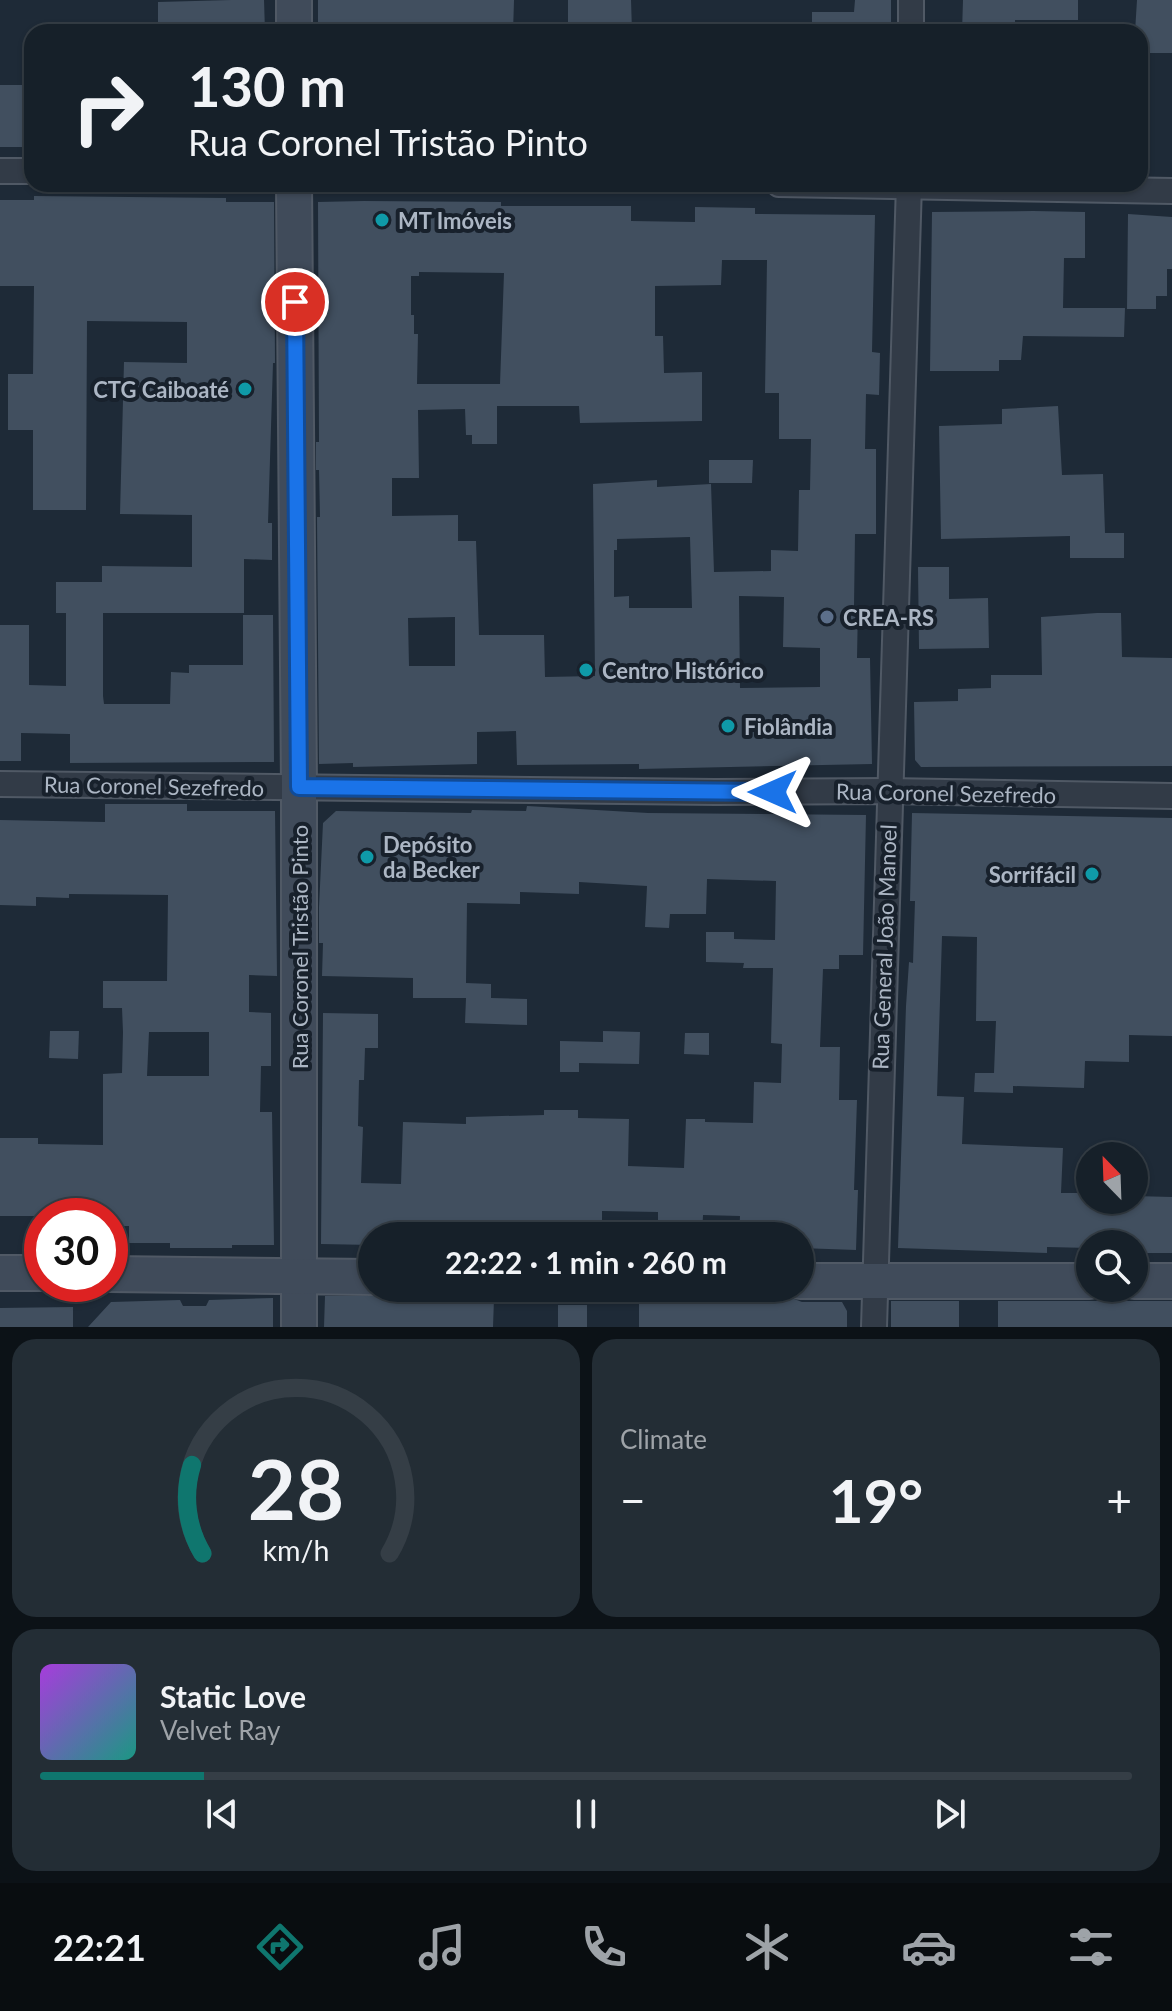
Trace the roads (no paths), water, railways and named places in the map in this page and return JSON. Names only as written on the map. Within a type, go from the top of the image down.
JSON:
[{"type":"main road","points":[[294,0],[294,24]]},
{"type":"main road","name":"Rua Coronel Tristão Pinto","points":[[294,192],[299,1327]]},
{"type":"main road","points":[[0,1273],[24,1273]]},
{"type":"main road","points":[[128,1274],[358,1277]]},
{"type":"main road","points":[[814,1281],[1076,1281]]},
{"type":"main road","points":[[1148,1281],[1172,1281]]},
{"type":"street","points":[[911,0],[911,24]]},
{"type":"street","points":[[0,171],[24,171]]},
{"type":"street","points":[[1148,190],[1172,191]]},
{"type":"street","name":"Rua General João Manoel","points":[[874,1327],[888,791],[909,192]]},
{"type":"street","name":"Rua Coronel Sezefredo","points":[[0,784],[1172,796]]},
{"type":"place","name":"MT Imóveis","points":[[382,220]]},
{"type":"place","name":"CTG Caiboaté","points":[[245,389]]},
{"type":"place","name":"CREA-RS","points":[[827,617]]},
{"type":"place","name":"Centro Histórico","points":[[586,670]]},
{"type":"place","name":"Fiolândia","points":[[728,726]]},
{"type":"place","name":"Depósito da Becker","points":[[367,857]]},
{"type":"place","name":"Sorrifácil","points":[[1092,874]]}]
